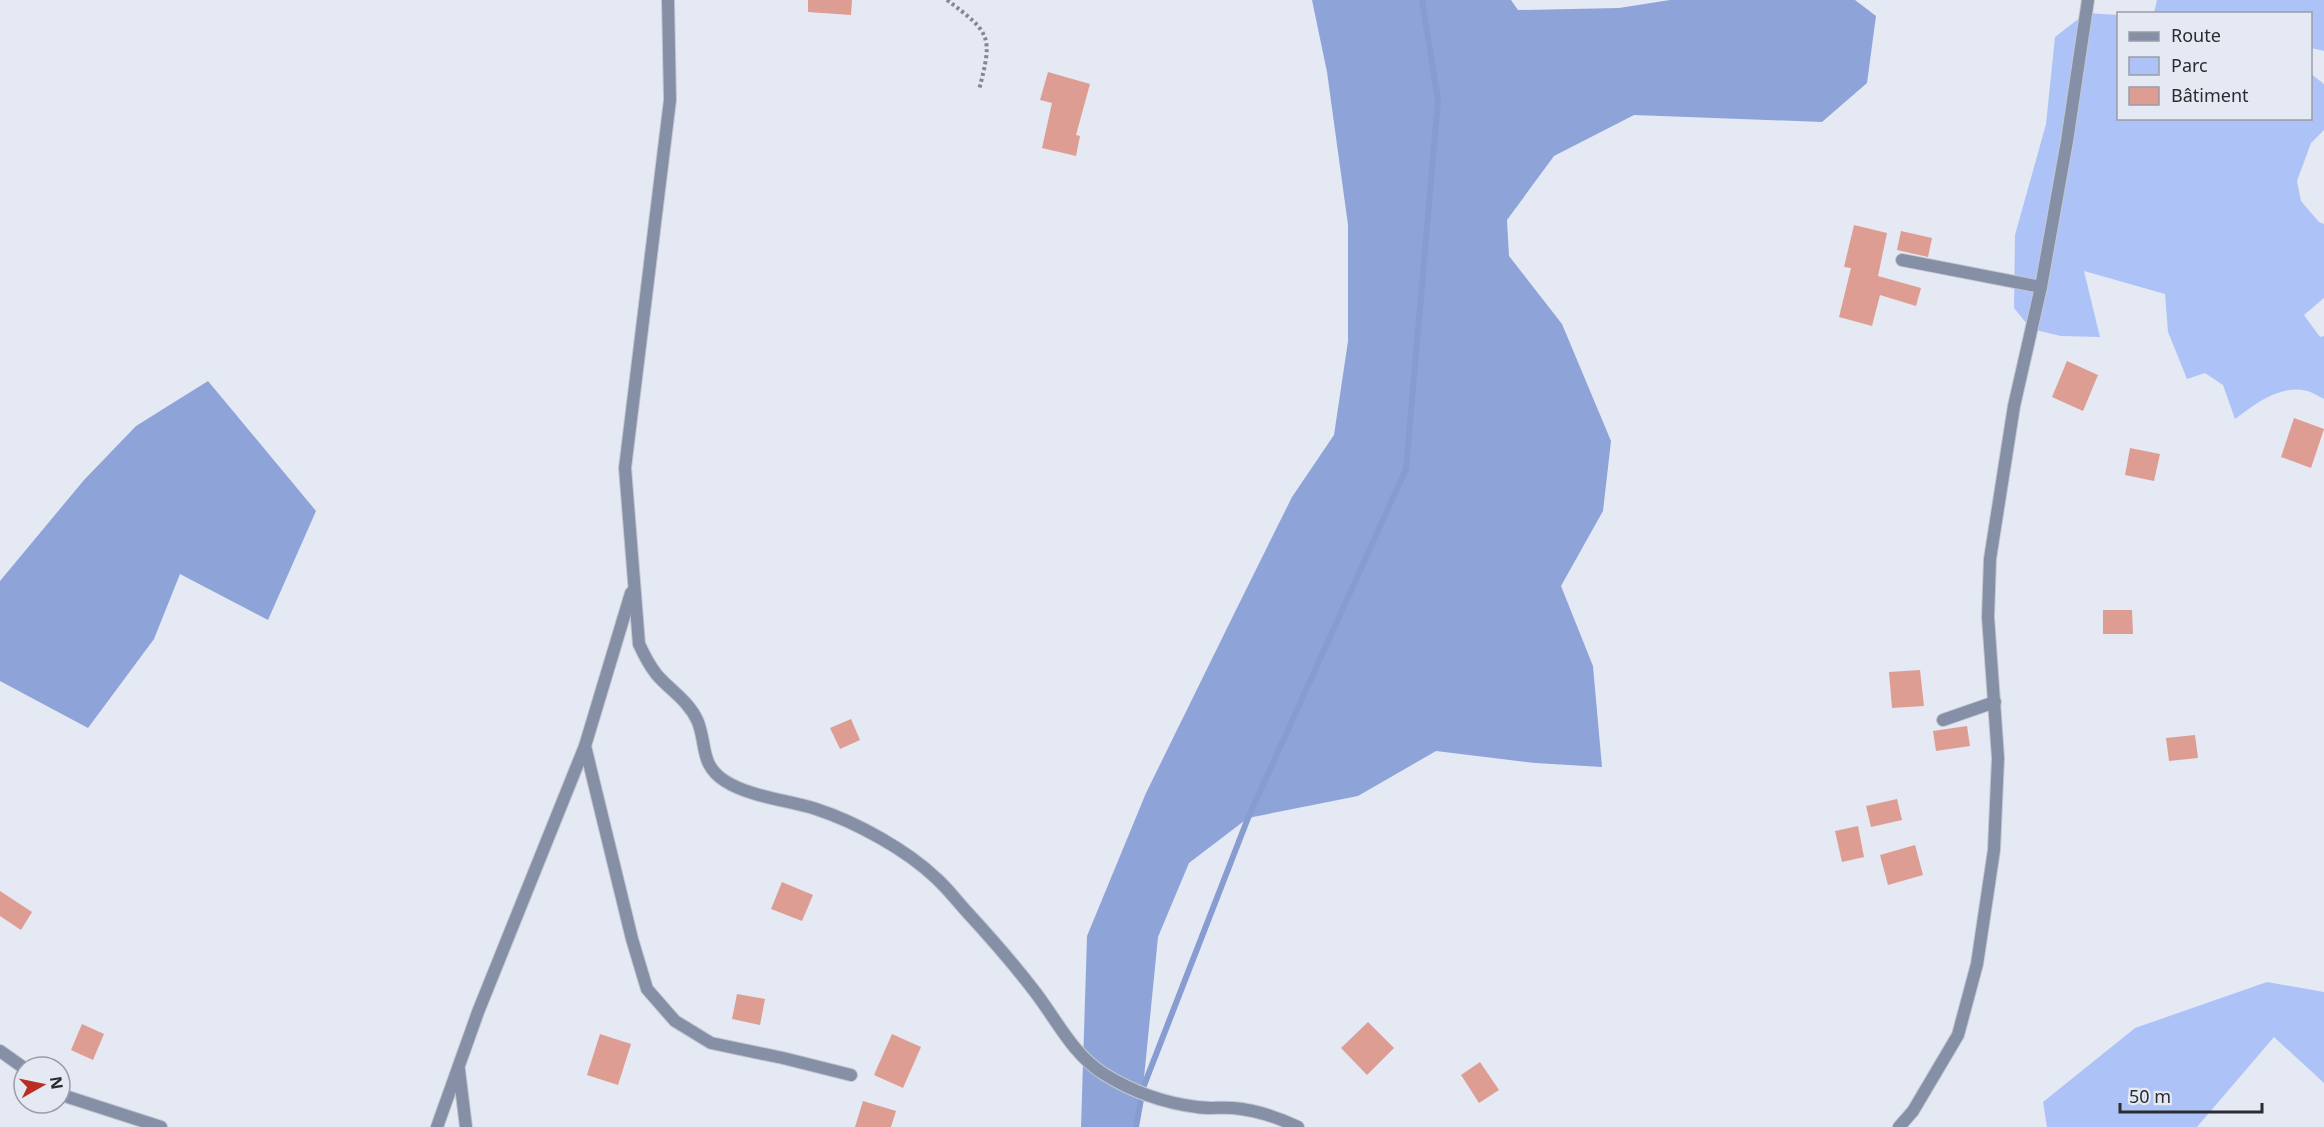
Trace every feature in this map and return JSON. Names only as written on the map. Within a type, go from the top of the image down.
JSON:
[{"type":"street","points":[[668,0],[670,100],[625,468],[639,644],[648,663],[684,700],[698,723],[705,759],[714,773],[727,783],[757,794],[817,809],[878,837],[911,858],[937,879],[995,943],[1034,990],[1072,1045],[1103,1074],[1146,1097],[1198,1108],[1233,1108],[1268,1114],[1298,1127]]},
{"type":"street","points":[[1899,1127],[1913,1111],[1958,1035],[1977,964],[1994,850],[1998,758],[1988,617],[1990,559],[2014,406],[2041,286],[2067,141],[2088,0]]},
{"type":"street","points":[[1902,260],[2041,286]]},
{"type":"street","points":[[437,1127],[458,1066],[585,746],[633,586]]},
{"type":"street","points":[[1943,720],[1995,702]]},
{"type":"street","points":[[585,746],[632,939],[647,989],[675,1021],[711,1043],[851,1075]]},
{"type":"street","points":[[458,1066],[466,1127]]},
{"type":"street","points":[[72,1098],[161,1127]]},
{"type":"path","points":[[947,0],[978,25],[988,44],[979,90]]},
{"type":"green space","points":[[2157,0],[2324,0],[2324,51],[2312,48],[2312,12],[2154,12]]},
{"type":"green space","points":[[2086,13],[2117,15],[2117,120],[2312,120],[2312,75],[2324,84],[2324,130],[2311,143],[2297,181],[2301,201],[2319,222],[2324,224],[2324,298],[2304,315],[2320,337],[2324,336],[2324,399],[2307,391],[2287,390],[2268,397],[2235,419],[2223,385],[2205,373],[2187,379],[2168,332],[2165,294],[2084,271],[2100,337],[2061,336],[2031,329],[2014,308],[2015,235],[2046,124],[2055,37]]},
{"type":"green space","points":[[2267,982],[2324,992],[2324,1083],[2274,1037],[2197,1127],[2047,1127],[2043,1102],[2135,1028]]},
{"type":"shaded area","points":[[1312,0],[1511,0],[1518,10],[1619,8],[1670,0],[1855,0],[1876,16],[1867,83],[1822,122],[1634,115],[1554,156],[1507,220],[1509,256],[1562,324],[1611,441],[1603,511],[1561,586],[1593,666],[1602,767],[1535,763],[1436,751],[1358,796],[1248,818],[1189,863],[1158,937],[1143,1088],[1136,1127],[1081,1127],[1087,936],[1146,793],[1233,616],[1292,497],[1334,435],[1348,341],[1348,225],[1327,72]]},
{"type":"shaded area","points":[[208,381],[316,511],[268,620],[180,574],[154,639],[88,728],[0,681],[0,581],[84,480],[136,426]]},
{"type":"building","points":[[808,0],[852,0],[851,15],[808,12]]},
{"type":"building","points":[[1048,72],[1090,84],[1076,135],[1080,136],[1076,156],[1042,148],[1052,103],[1040,100]]},
{"type":"building","points":[[1854,225],[1887,233],[1878,276],[1921,288],[1916,306],[1880,295],[1872,326],[1839,317],[1851,268],[1844,267]]},
{"type":"building","points":[[1901,231],[1932,238],[1928,257],[1897,250]]},
{"type":"building","points":[[2067,361],[2098,375],[2083,411],[2052,397]]},
{"type":"building","points":[[2294,418],[2324,429],[2311,468],[2281,457]]},
{"type":"building","points":[[2130,448],[2160,454],[2154,481],[2125,475]]},
{"type":"building","points":[[2103,610],[2132,610],[2133,634],[2103,634]]},
{"type":"building","points":[[1920,670],[1924,706],[1892,708],[1889,672]]},
{"type":"building","points":[[851,719],[860,740],[840,749],[830,728]]},
{"type":"building","points":[[1967,726],[1970,746],[1936,751],[1933,731]]},
{"type":"building","points":[[2195,735],[2198,758],[2169,761],[2166,738]]},
{"type":"building","points":[[1897,799],[1902,820],[1871,827],[1866,806]]},
{"type":"building","points":[[1858,826],[1864,857],[1842,862],[1835,831]]},
{"type":"building","points":[[1915,845],[1923,875],[1888,885],[1880,855]]},
{"type":"building","points":[[782,882],[813,895],[802,921],[771,909]]},
{"type":"building","points":[[0,891],[32,912],[21,930],[0,916]]},
{"type":"building","points":[[737,994],[765,999],[760,1025],[732,1019]]},
{"type":"building","points":[[1368,1022],[1394,1048],[1367,1075],[1341,1048]]},
{"type":"building","points":[[82,1024],[104,1034],[93,1060],[71,1050]]},
{"type":"building","points":[[600,1034],[631,1044],[618,1085],[587,1075]]},
{"type":"building","points":[[892,1034],[921,1047],[903,1088],[874,1075]]},
{"type":"building","points":[[1480,1062],[1499,1090],[1479,1103],[1461,1075]]},
{"type":"building","points":[[863,1101],[896,1111],[891,1127],[855,1127]]},
{"type":"waterway","points":[[1136,1127],[1143,1088],[1248,818],[1406,469],[1438,100],[1422,0]]}]
